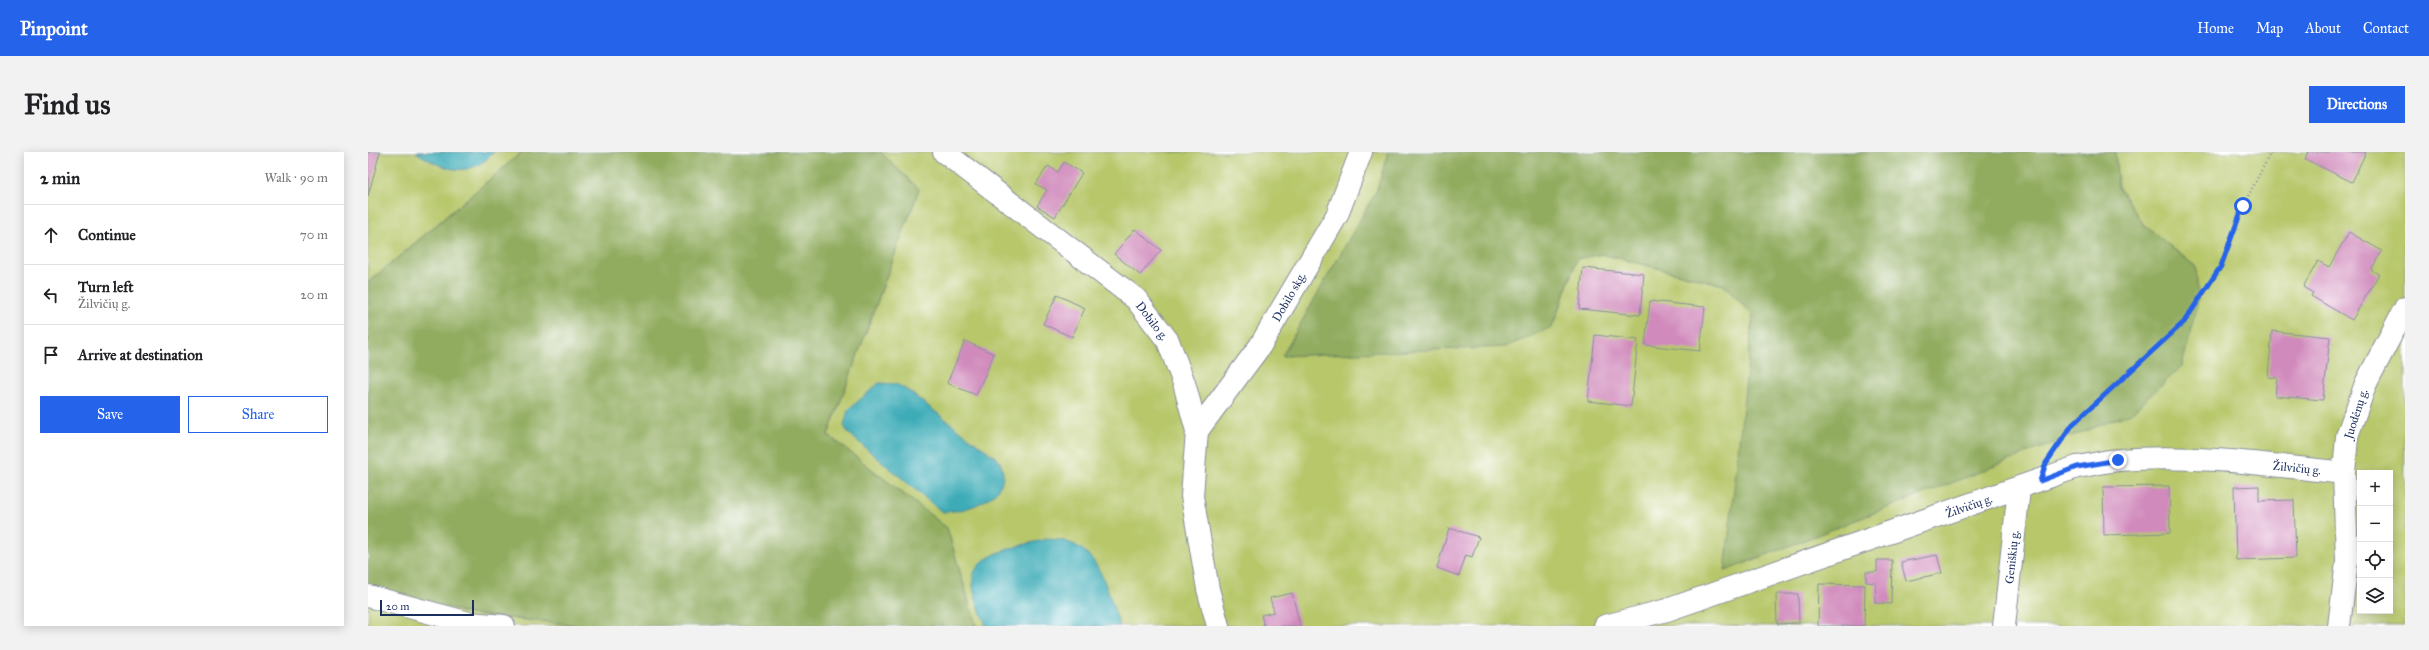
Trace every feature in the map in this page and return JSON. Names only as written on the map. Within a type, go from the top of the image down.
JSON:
[{"type":"street","name":"Dobilo g.","points":[[944,152],[1136,299],[1168,341],[1184,383],[1197,431],[1192,496],[1208,589],[1218,626]]},
{"type":"street","name":"Dobilo skg.","points":[[1197,431],[1267,333],[1337,215],[1362,152]]},
{"type":"street","name":"Juodėnų g.","points":[[2339,626],[2347,561],[2344,473],[2346,436],[2366,383],[2405,308]]},
{"type":"street","name":"Žilvičių g.","points":[[1604,626],[1668,618],[2077,467],[2118,460],[2161,458],[2275,465],[2344,473]]},
{"type":"street","name":"Geniškių g.","points":[[2004,626],[2019,489]]},
{"type":"street","points":[[368,596],[469,623],[504,626]]},
{"type":"path","points":[[2059,444],[2073,424],[2184,322],[2221,266],[2243,206],[2271,152]]},
{"type":"green space","points":[[368,152],[522,152],[368,283]]},
{"type":"green space","points":[[522,152],[880,152],[919,189],[828,435],[947,528],[976,626],[587,626],[469,614],[368,584],[368,283]]},
{"type":"green space","points":[[880,152],[1388,152],[1377,190],[1552,327],[1577,259],[1602,254],[1724,285],[1753,316],[1726,571],[2196,267],[2144,225],[2118,187],[2115,152],[2405,152],[2405,626],[976,626],[947,528],[828,435],[919,189]]},
{"type":"green space","points":[[1388,152],[2115,152],[2118,187],[2144,225],[2196,267],[2198,301],[2182,366],[2131,413],[1725,571],[1753,316],[1724,285],[1602,254],[1577,259],[1552,327],[1505,347],[1282,356],[1377,190]]},
{"type":"green space","points":[[368,584],[469,614],[587,626],[368,626]]},
{"type":"water","points":[[416,152],[494,152],[485,161],[475,166],[465,169],[456,169],[436,164]]},
{"type":"water","points":[[879,383],[896,384],[907,390],[999,460],[1003,472],[1001,483],[996,492],[977,505],[965,509],[942,512],[849,434],[844,426],[848,410]]},
{"type":"water","points":[[1046,539],[1064,541],[1078,547],[1089,555],[1104,580],[1120,626],[986,626],[973,590],[973,578],[976,569],[982,562],[1003,551]]},
{"type":"building","points":[[368,152],[380,152],[368,196]]},
{"type":"building","points":[[2308,152],[2366,152],[2352,182],[2305,159]]},
{"type":"building","points":[[1064,162],[1082,173],[1055,217],[1037,206],[1047,190],[1036,184],[1048,166],[1058,172]]},
{"type":"building","points":[[1135,229],[1161,250],[1140,275],[1114,254]]},
{"type":"building","points":[[2349,232],[2382,251],[2371,270],[2379,274],[2352,320],[2311,296],[2313,293],[2303,287],[2318,261],[2329,267]]},
{"type":"building","points":[[1583,268],[1644,274],[1640,315],[1579,309]]},
{"type":"building","points":[[1057,295],[1085,308],[1072,337],[1043,324]]},
{"type":"building","points":[[1650,301],[1705,307],[1700,351],[1645,345]]},
{"type":"building","points":[[2272,331],[2330,337],[2323,400],[2275,396],[2277,378],[2268,377]]},
{"type":"building","points":[[1595,335],[1638,340],[1631,406],[1588,401]]},
{"type":"building","points":[[965,341],[994,354],[976,395],[947,383]]},
{"type":"building","points":[[2169,486],[2170,533],[2104,535],[2103,487]]},
{"type":"building","points":[[2259,486],[2259,501],[2294,500],[2296,558],[2236,560],[2234,487]]},
{"type":"building","points":[[1449,528],[1479,537],[1472,557],[1466,555],[1459,576],[1437,568]]},
{"type":"building","points":[[1937,555],[1942,573],[1906,581],[1901,562]]},
{"type":"building","points":[[1877,560],[1892,560],[1891,604],[1875,603],[1876,583],[1866,582],[1866,572],[1877,572]]},
{"type":"building","points":[[1819,584],[1865,585],[1864,626],[1818,626]]},
{"type":"building","points":[[1292,593],[1300,626],[1264,626],[1261,615],[1274,612],[1270,598]]},
{"type":"building","points":[[1776,594],[1798,594],[1799,623],[1777,624]]},
{"type":"route","points":[[2118,460],[2077,467],[2040,481],[2046,463],[2073,424],[2184,322],[2221,266],[2243,206]]}]
